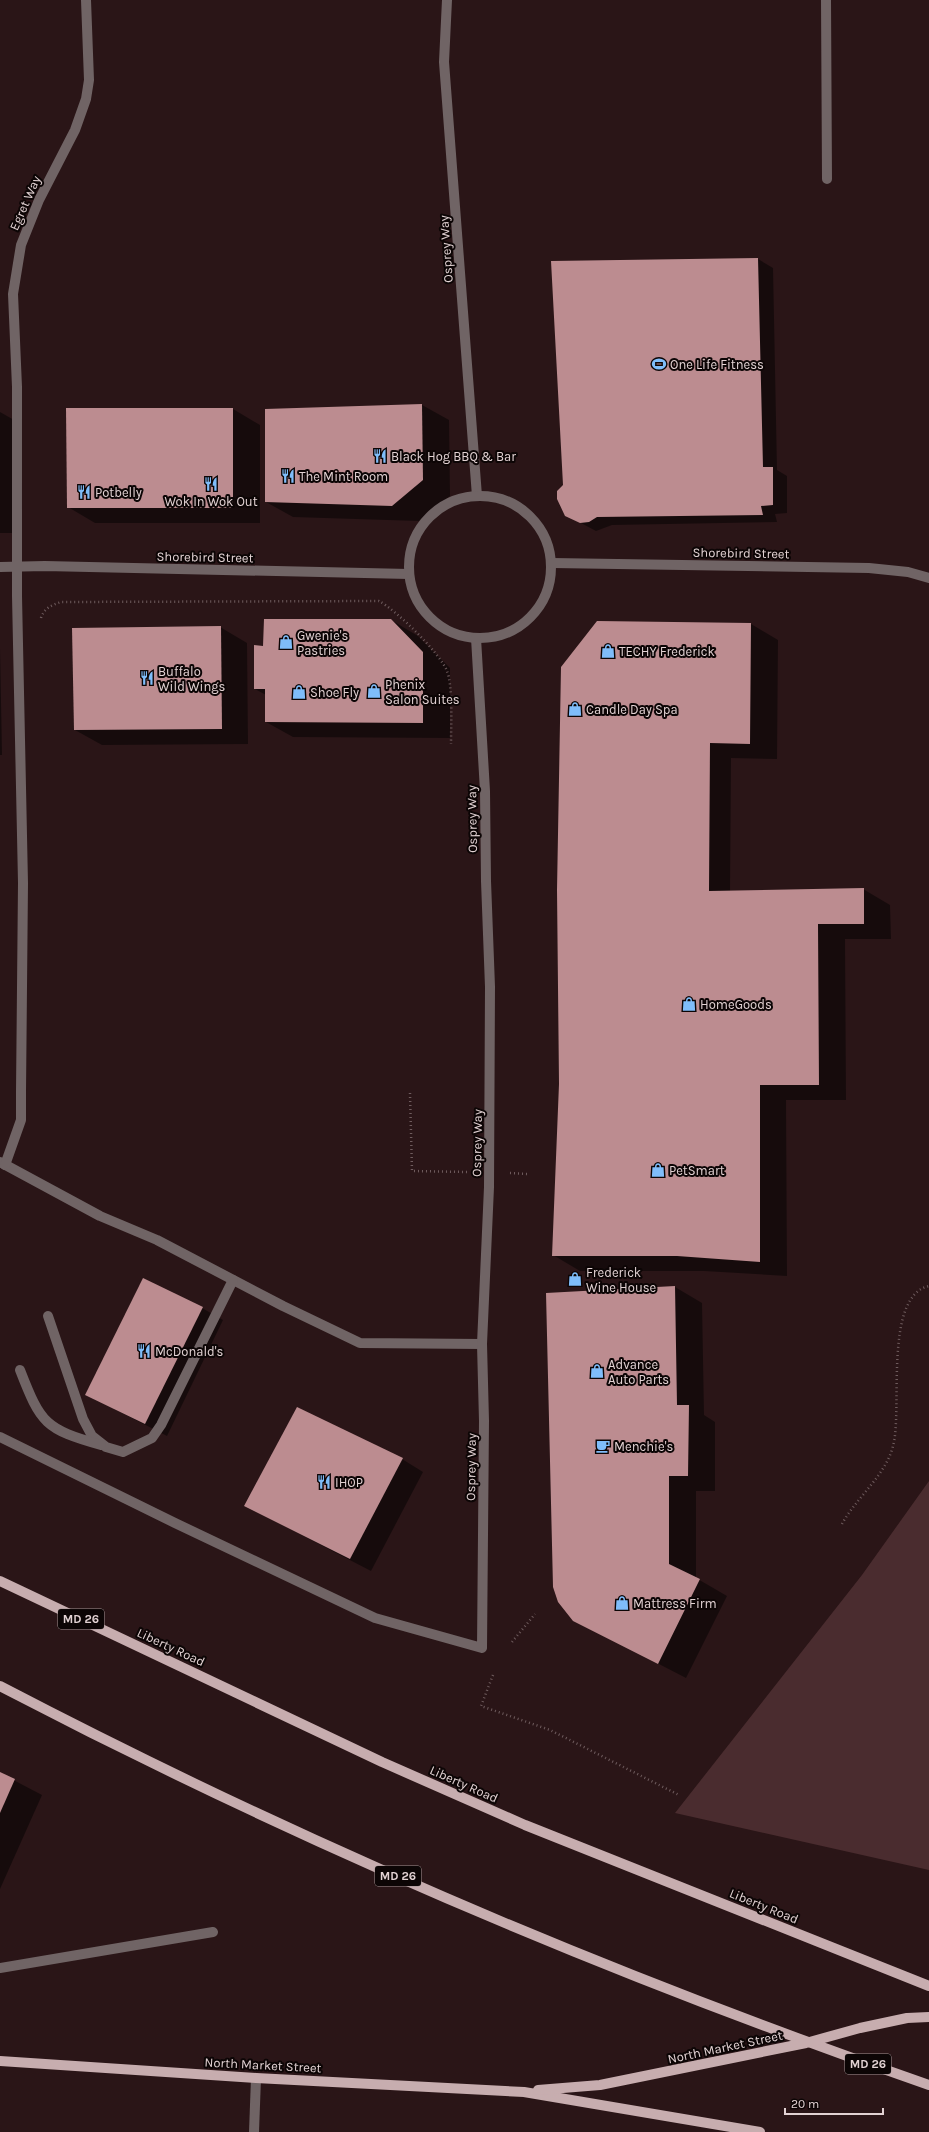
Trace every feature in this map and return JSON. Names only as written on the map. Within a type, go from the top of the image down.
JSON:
[{"type":"main road","name":"Liberty Road","points":[[0,1581],[382,1762],[525,1825],[929,1986]]},
{"type":"main road","name":"MD 26","points":[[0,1686],[186,1778],[350,1856],[535,1936],[806,2043],[929,2085]]},
{"type":"main road","name":"North Market Street","points":[[524,2092],[600,2085],[806,2043],[860,2028],[907,2018],[929,2017]]},
{"type":"main road","name":"North Market Street","points":[[0,2061],[256,2078],[524,2092],[760,2132]]},
{"type":"street","name":"Egret Way","points":[[18,567],[17,387],[13,294],[21,245],[39,200],[75,130],[86,99],[89,80],[86,0]]},
{"type":"street","name":"Osprey Way","points":[[447,0],[444,62],[477,496]]},
{"type":"street","points":[[826,0],[827,179]]},
{"type":"street","points":[[477,496],[499,498],[519,508],[536,522],[547,541],[552,563],[549,587],[539,608],[522,626],[500,636],[476,638],[452,632],[431,618],[416,598],[410,574],[411,551],[420,529],[435,512],[455,500],[477,496]]},
{"type":"street","name":"Shorebird Street","points":[[552,563],[869,568],[908,572],[929,578]]},
{"type":"street","name":"Shorebird Street","points":[[0,567],[410,574]]},
{"type":"street","points":[[18,567],[23,883],[21,1092],[20,1120],[3,1164],[100,1216],[157,1240],[233,1280],[360,1343],[482,1344]]},
{"type":"street","name":"Osprey Way","points":[[0,1437],[175,1523],[375,1618],[482,1648],[484,1421],[482,1344],[489,1172],[490,987],[486,882],[485,791],[476,638]]},
{"type":"street","points":[[20,1370],[32,1401],[46,1421],[65,1435],[123,1452],[152,1438],[165,1418],[233,1280]]},
{"type":"street","points":[[48,1316],[83,1419],[92,1436],[106,1447]]},
{"type":"street","points":[[0,1968],[213,1932]]},
{"type":"street","points":[[254,2132],[256,2078]]},
{"type":"path","points":[[41,624],[41,617],[44,610],[61,602],[379,601],[390,606],[426,643],[447,671],[451,744]]},
{"type":"path","points":[[410,1093],[412,1171],[528,1174]]},
{"type":"path","points":[[842,1524],[851,1507],[859,1500],[881,1471],[893,1447],[897,1420],[899,1330],[908,1303],[915,1294],[924,1287],[929,1286]]},
{"type":"path","points":[[512,1642],[534,1614]]},
{"type":"path","points":[[493,1675],[481,1706],[550,1730],[679,1795]]},
{"type":"shaded area","points":[[929,1481],[929,1870],[675,1813],[862,1575]]},
{"type":"building","name":"One Life Fitness","points":[[758,258],[763,467],[773,467],[773,505],[761,506],[763,515],[597,517],[589,522],[580,523],[565,516],[557,499],[557,491],[563,485],[551,261]]},
{"type":"building","points":[[422,404],[423,480],[392,506],[265,502],[265,409]]},
{"type":"building","points":[[66,408],[233,408],[233,508],[67,508]]},
{"type":"building","points":[[264,619],[391,619],[423,652],[423,723],[265,722],[265,689],[254,689],[254,645],[263,646]]},
{"type":"building","points":[[597,621],[751,623],[750,744],[710,743],[709,891],[864,888],[864,924],[818,924],[819,1085],[760,1085],[760,1262],[677,1256],[552,1256],[559,1084],[557,890],[561,667]]},
{"type":"building","name":"Buffalo Wild Wings","points":[[221,626],[222,729],[74,730],[72,628]]},
{"type":"building","name":"McDonald's","points":[[143,1278],[203,1307],[145,1424],[85,1395]]},
{"type":"building","points":[[675,1286],[677,1405],[689,1405],[688,1476],[669,1476],[669,1564],[700,1579],[658,1664],[573,1621],[558,1602],[553,1587],[546,1293]]},
{"type":"building","name":"IHOP","points":[[297,1407],[403,1458],[350,1559],[244,1506]]},
{"type":"building","points":[[0,1772],[15,1779],[0,1813]]},
{"type":"place","name":"One Life Fitness","points":[[659,364]]},
{"type":"place","name":"Black Hog BBQ & Bar","points":[[380,456]]},
{"type":"place","name":"The Mint Room","points":[[288,476]]},
{"type":"place","name":"Wok In Wok Out","points":[[211,484]]},
{"type":"place","name":"Potbelly","points":[[84,492]]},
{"type":"place","name":"Gwenie's Pastries","points":[[286,642]]},
{"type":"place","name":"TECHY Frederick","points":[[608,651]]},
{"type":"place","name":"Buffalo Wild Wings","points":[[147,678]]},
{"type":"place","name":"Phenix Salon Suites","points":[[374,691]]},
{"type":"place","name":"Shoe Fly","points":[[299,692]]},
{"type":"place","name":"Candle Day Spa","points":[[575,709]]},
{"type":"place","name":"HomeGoods","points":[[689,1004]]},
{"type":"place","name":"PetSmart","points":[[658,1170]]},
{"type":"place","name":"Frederick Wine House","points":[[575,1279]]},
{"type":"place","name":"McDonald's","points":[[144,1351]]},
{"type":"place","name":"Advance Auto Parts","points":[[597,1371]]},
{"type":"place","name":"Menchie's","points":[[603,1446]]},
{"type":"place","name":"IHOP","points":[[324,1482]]},
{"type":"place","name":"Mattress Firm","points":[[622,1603]]}]
